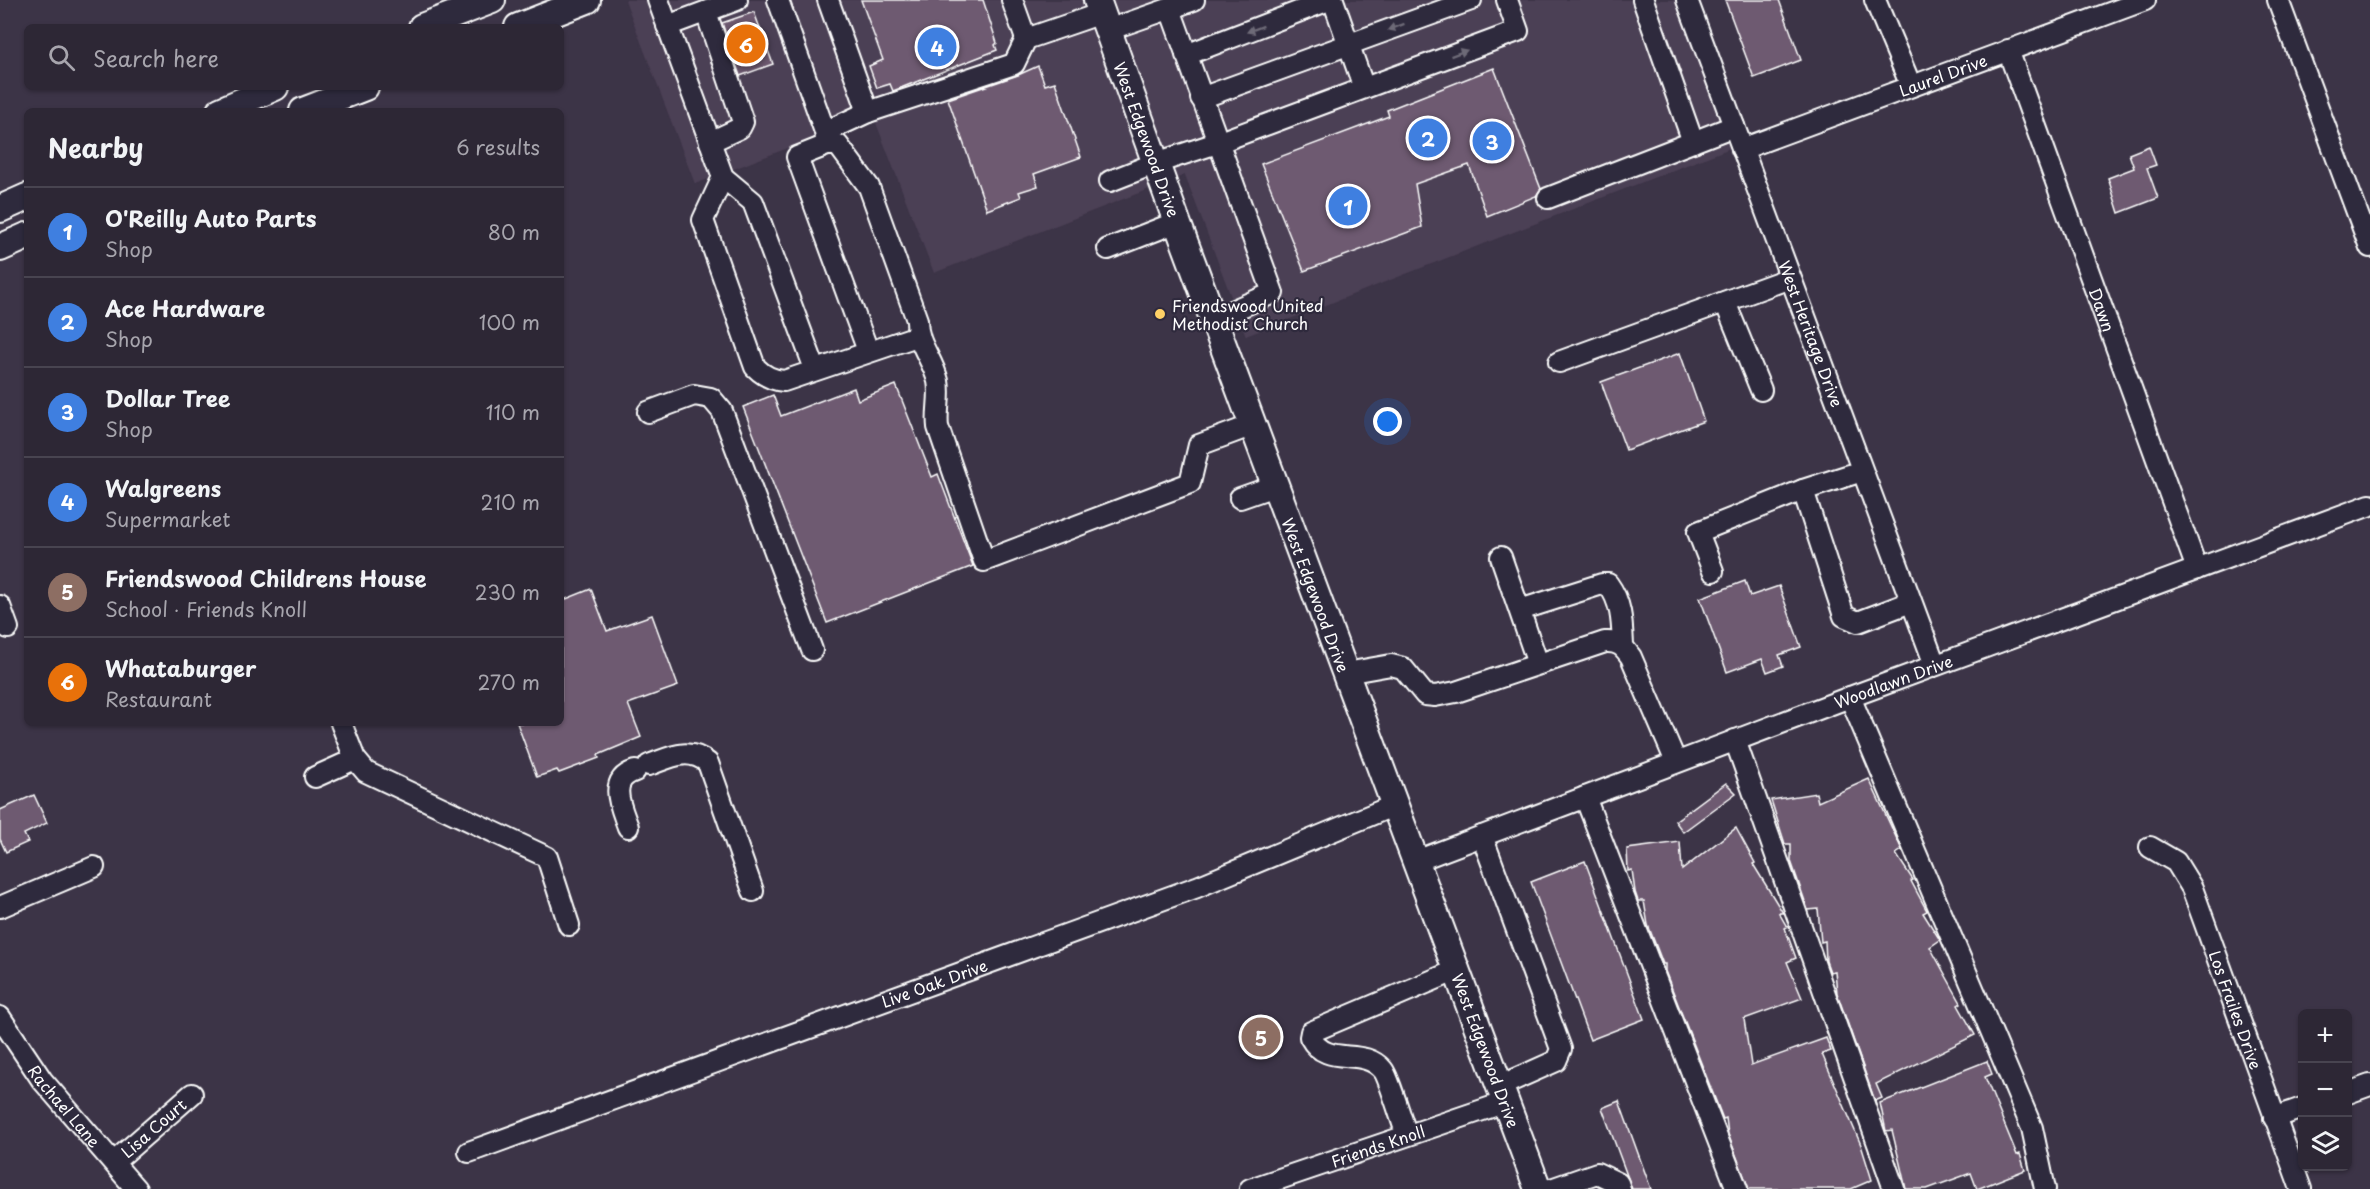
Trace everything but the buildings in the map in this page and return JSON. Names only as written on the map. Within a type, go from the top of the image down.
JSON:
[{"type":"main road","points":[[430,24],[492,0]]},
{"type":"main road","points":[[526,24],[587,0]]},
{"type":"main road","name":"West Edgewood Drive","points":[[1103,14],[1252,425],[1277,485],[1538,1189]]},
{"type":"main road","points":[[234,108],[253,104],[271,90]]},
{"type":"main road","points":[[311,108],[357,90]]},
{"type":"main road","points":[[0,248],[24,237]]},
{"type":"street","points":[[658,0],[723,177],[753,202],[815,369]]},
{"type":"street","points":[[667,26],[738,0]]},
{"type":"street","points":[[778,0],[826,138],[838,145],[869,187],[917,320],[917,336],[932,363],[937,378],[939,387],[936,414],[938,427],[984,561],[1190,483],[1199,445],[1252,425]]},
{"type":"street","points":[[828,0],[868,112]]},
{"type":"street","points":[[868,351],[797,157],[868,112],[1014,64],[1026,39],[1012,0]]},
{"type":"street","points":[[1026,39],[1103,14],[1170,9],[1194,0]]},
{"type":"street","points":[[1186,56],[1331,0],[1365,88]]},
{"type":"street","points":[[1202,98],[1471,0]]},
{"type":"street","points":[[1110,181],[1518,31],[1507,0]]},
{"type":"street","points":[[1643,0],[1693,142]]},
{"type":"street","name":"West Heritage Drive","points":[[1687,0],[1935,665]]},
{"type":"street","points":[[1875,0],[1911,86]]},
{"type":"street","name":"Laurel Drive","points":[[1742,149],[2145,0]]},
{"type":"street","points":[[2278,0],[2370,247]]},
{"type":"street","points":[[1170,9],[1273,293],[1214,319]]},
{"type":"street","points":[[706,12],[743,122],[740,128],[710,142]]},
{"type":"street","name":"Dawn","points":[[2008,50],[2197,569]]},
{"type":"street","points":[[1548,198],[1734,126]]},
{"type":"street","points":[[723,177],[703,220],[755,367],[763,376],[784,381],[917,336]]},
{"type":"street","points":[[1108,249],[1177,222]]},
{"type":"street","points":[[1559,362],[1790,278]]},
{"type":"street","points":[[1725,302],[1761,390]]},
{"type":"street","points":[[648,412],[694,395],[711,398],[722,411],[812,650]]},
{"type":"street","points":[[1713,571],[1698,532],[1803,490],[1862,471]]},
{"type":"street","points":[[1240,498],[1277,485]]},
{"type":"street","points":[[1803,490],[1844,616],[1858,622],[1911,603]]},
{"type":"street","name":"Woodlawn Drive","points":[[1416,861],[1935,665],[2370,505]]},
{"type":"street","points":[[1501,557],[1538,664]]},
{"type":"street","points":[[1520,610],[1608,584],[1615,594],[1622,616],[1623,646],[1641,678],[1676,762]]},
{"type":"street","points":[[0,606],[8,628]]},
{"type":"street","points":[[1346,673],[1391,665],[1403,668],[1425,695],[1435,696],[1456,692],[1605,642],[1623,646]]},
{"type":"street","points":[[1850,697],[2032,1128],[2044,1189]]},
{"type":"street","points":[[342,726],[355,759],[366,772],[547,857],[569,925]]},
{"type":"street","points":[[1735,740],[1894,1189]]},
{"type":"street","points":[[628,827],[617,796],[618,787],[624,778],[642,768],[683,753],[701,757],[708,763],[753,891]]},
{"type":"street","points":[[315,777],[355,759]]},
{"type":"street","points":[[1585,797],[1737,1189]]},
{"type":"street","name":"Live Oak Drive","points":[[468,1152],[1186,891],[1395,805]]},
{"type":"street","name":"Friends Knoll","points":[[1250,1189],[1407,1136],[1503,1094],[1556,1061],[1561,1049],[1482,836]]},
{"type":"street","name":"Los Frailes Drive","points":[[2150,847],[2176,862],[2192,888],[2301,1189]]},
{"type":"street","points":[[0,907],[94,867]]},
{"type":"street","points":[[1407,1136],[1383,1070],[1366,1058],[1327,1054],[1315,1046],[1310,1037],[1311,1032],[1457,970]]},
{"type":"street","name":"Rachael Lane","points":[[0,1017],[42,1080],[136,1189]]},
{"type":"street","points":[[2352,1092],[2370,1085]]},
{"type":"street","name":"Lisa Court","points":[[114,1162],[192,1094]]},
{"type":"street","points":[[2274,1118],[2298,1109]]},
{"type":"street","points":[[1551,1189],[1598,1173],[1618,1183],[1620,1189]]},
{"type":"shaded area","points":[[625,0],[1677,0],[1733,147],[1246,336],[1185,175],[934,273],[873,115],[695,184]]},
{"type":"place","name":"Whataburger","points":[[746,44]]},
{"type":"place","name":"Walgreens","points":[[937,47]]},
{"type":"place","name":"Ace Hardware","points":[[1428,138]]},
{"type":"place","name":"Dollar Tree","points":[[1492,141]]},
{"type":"place","name":"O'Reilly Auto Parts","points":[[1348,206]]},
{"type":"place","name":"Friendswood United Methodist Church","points":[[1160,314]]},
{"type":"place","name":"Friendswood Childrens House","points":[[1261,1037]]}]
